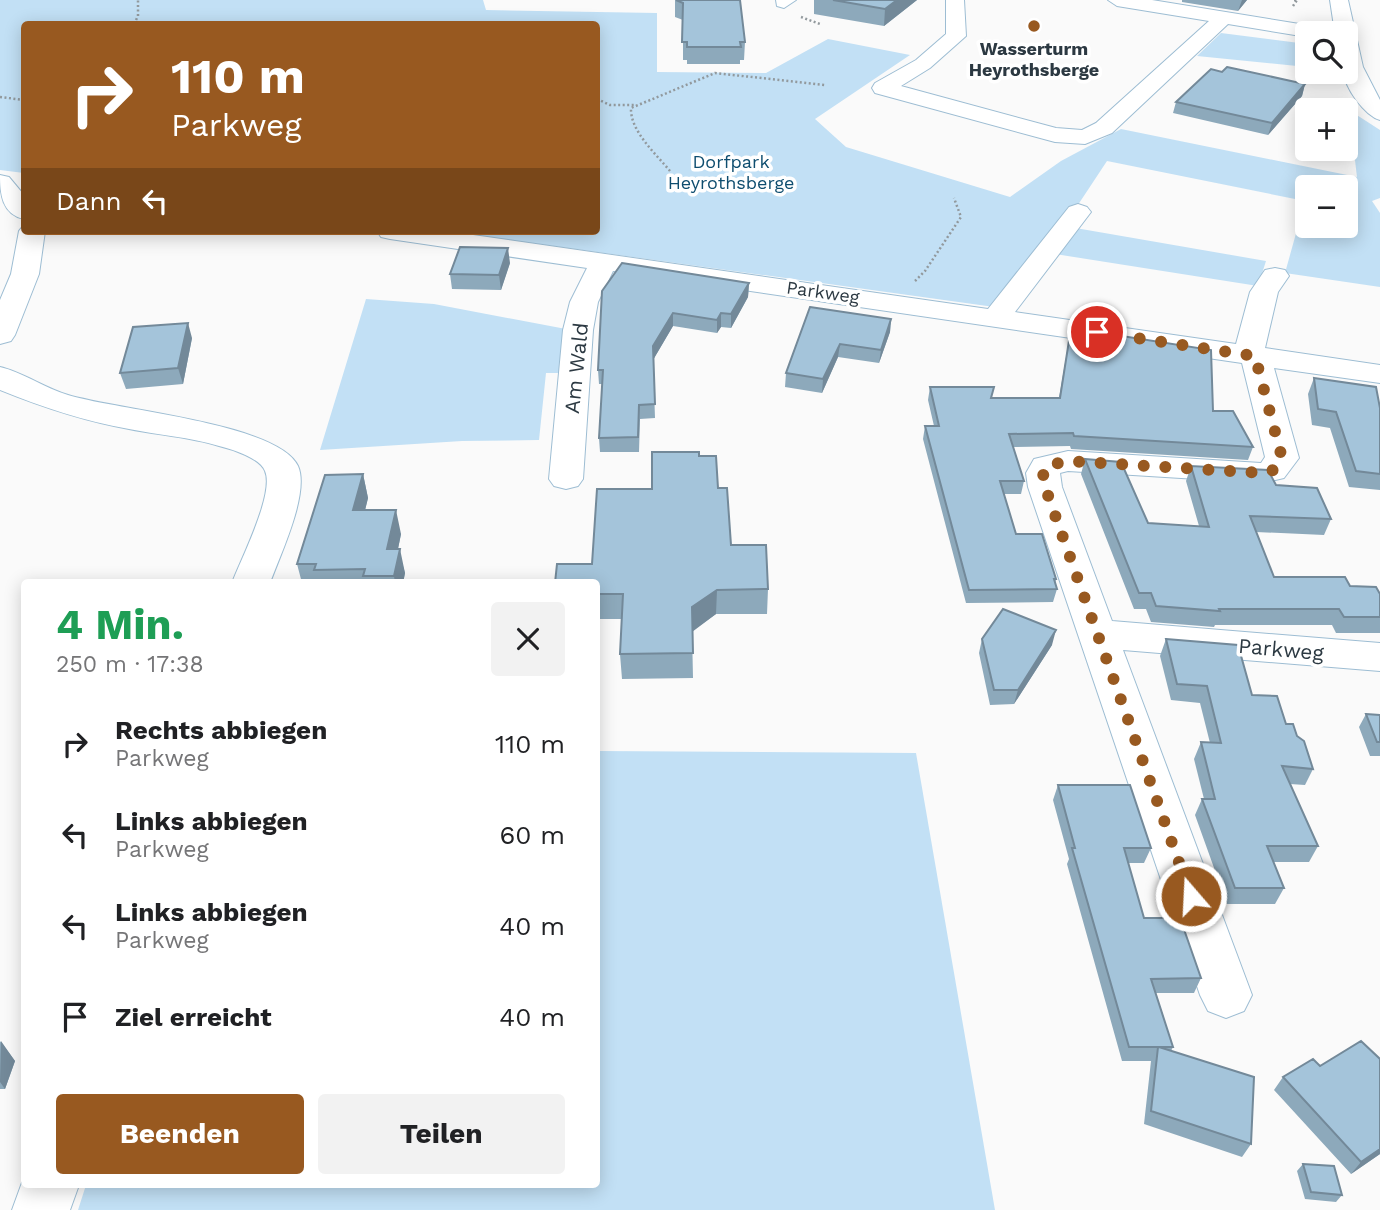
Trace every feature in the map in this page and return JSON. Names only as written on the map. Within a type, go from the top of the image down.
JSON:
[{"type":"street","points":[[956,0],[956,36],[923,64],[883,88],[1055,135],[1085,137],[1104,128],[1223,18]]},
{"type":"street","points":[[1117,0],[1223,18],[1295,25]]},
{"type":"street","points":[[1339,0],[1345,21]]},
{"type":"street","points":[[1358,80],[1360,90],[1380,113]]},
{"type":"street","points":[[0,179],[21,180]]},
{"type":"street","points":[[0,179],[21,207]]},
{"type":"street","points":[[996,317],[1078,212]]},
{"type":"street","points":[[0,335],[25,274],[31,235]]},
{"type":"street","name":"Parkweg","points":[[419,235],[1380,374]]},
{"type":"street","name":"Am Wald","points":[[566,479],[578,330],[584,302],[604,261]]},
{"type":"street","points":[[1226,995],[1045,487],[1043,473],[1046,466],[1068,461],[1262,473],[1272,471],[1282,458],[1252,355],[1264,292],[1275,276]]},
{"type":"street","points":[[0,376],[9,383],[57,402],[125,419],[227,437],[270,455],[281,466],[285,482],[282,498],[252,579]]},
{"type":"street","name":"Parkweg","points":[[1099,634],[1380,657]]},
{"type":"street","points":[[41,1210],[49,1188]]},
{"type":"path","points":[[136,21],[138,0]]},
{"type":"path","points":[[670,171],[639,133],[630,112],[638,105],[715,73],[825,85]]},
{"type":"path","points":[[0,97],[21,100]]},
{"type":"path","points":[[600,100],[610,105],[638,105]]},
{"type":"path","points":[[908,288],[925,271],[961,217],[954,198]]},
{"type":"green space","name":"Dorfpark Heyrothsberge","points":[[0,0],[483,0],[486,10],[657,13],[657,72],[766,73],[828,39],[910,55],[815,119],[846,147],[1010,197],[1061,161],[1121,129],[1347,175],[1295,175],[1295,199],[1107,161],[1064,226],[1266,261],[1258,286],[1055,254],[1016,310],[474,235],[600,235],[600,21],[21,21],[21,173],[0,170]]},
{"type":"green space","points":[[1221,33],[1295,42],[1295,66],[1197,56]]},
{"type":"green space","name":"Dorfpark Heyrothsberge","points":[[1358,116],[1380,130],[1380,198],[1372,201],[1380,213],[1380,287],[1285,273],[1295,237],[1358,238],[1358,175],[1355,161],[1358,161]]},
{"type":"green space","points":[[366,299],[434,304],[566,329],[562,373],[546,373],[539,440],[462,441],[320,450]]},
{"type":"green space","points":[[600,751],[916,753],[995,1210],[78,1210],[85,1188],[600,1188]]},
{"type":"building","points":[[676,0],[740,0],[745,42],[740,42],[741,47],[687,47],[687,42],[682,42],[683,3]]},
{"type":"building","points":[[833,0],[897,0],[885,9]]},
{"type":"building","points":[[1227,67],[1295,82],[1295,84],[1305,84],[1272,123],[1176,102],[1211,69],[1222,72]]},
{"type":"building","points":[[460,247],[508,248],[499,275],[450,274]]},
{"type":"building","points":[[622,263],[749,283],[731,314],[721,313],[717,320],[673,313],[653,346],[655,404],[639,405],[638,437],[599,438],[603,370],[598,370],[602,291]]},
{"type":"building","points":[[810,307],[891,319],[881,350],[840,344],[823,379],[786,373]]},
{"type":"building","points":[[188,323],[178,368],[120,373],[133,327]]},
{"type":"building","points":[[1071,328],[1211,350],[1213,411],[1233,411],[1253,447],[1074,436],[1073,433],[1009,434],[1024,481],[1000,481],[1016,534],[1042,534],[1057,589],[969,590],[925,426],[939,426],[930,387],[994,387],[991,398],[1060,398]]},
{"type":"building","points":[[1314,378],[1376,387],[1380,408],[1380,474],[1356,471],[1336,412],[1318,409]]},
{"type":"building","points":[[652,452],[699,452],[699,456],[716,456],[718,488],[727,488],[731,545],[766,545],[768,589],[717,590],[692,607],[693,653],[620,654],[623,594],[600,594],[600,579],[555,579],[557,564],[592,564],[597,489],[652,489]]},
{"type":"building","points":[[1085,459],[1121,462],[1148,523],[1209,527],[1191,466],[1268,470],[1276,485],[1317,488],[1331,519],[1250,516],[1274,577],[1345,577],[1350,586],[1376,587],[1380,594],[1380,617],[1344,617],[1339,609],[1219,609],[1220,611],[1156,606],[1151,593],[1139,593]]},
{"type":"building","points":[[363,474],[353,510],[396,510],[387,549],[400,549],[394,576],[363,576],[365,569],[314,570],[316,564],[297,564],[325,475]]},
{"type":"building","points":[[1003,609],[1056,630],[1018,690],[994,690],[982,639]]},
{"type":"building","points":[[1166,639],[1238,645],[1252,695],[1277,696],[1286,724],[1293,724],[1297,736],[1304,741],[1313,769],[1282,766],[1318,846],[1267,846],[1284,888],[1235,888],[1202,799],[1215,799],[1201,742],[1221,743],[1207,686],[1177,684]]},
{"type":"building","points":[[1366,714],[1380,715],[1380,742],[1377,742]]},
{"type":"building","points":[[1058,785],[1130,785],[1151,848],[1124,848],[1144,918],[1180,918],[1201,978],[1151,979],[1173,1047],[1159,1047],[1254,1077],[1251,1144],[1151,1111],[1158,1047],[1129,1047],[1072,848],[1075,848]]},
{"type":"building","points":[[1361,1041],[1380,1059],[1380,1149],[1361,1162],[1283,1077],[1313,1059],[1320,1066]]},
{"type":"building","points":[[1303,1164],[1334,1166],[1342,1195],[1311,1192]]},
{"type":"place","name":"Wasserturm Heyrothsberge","points":[[1034,26]]},
{"type":"route","points":[[1097,332],[1255,356],[1282,458],[1272,471],[1262,473],[1068,461],[1054,462],[1046,466],[1043,473],[1045,487],[1191,896]]}]
